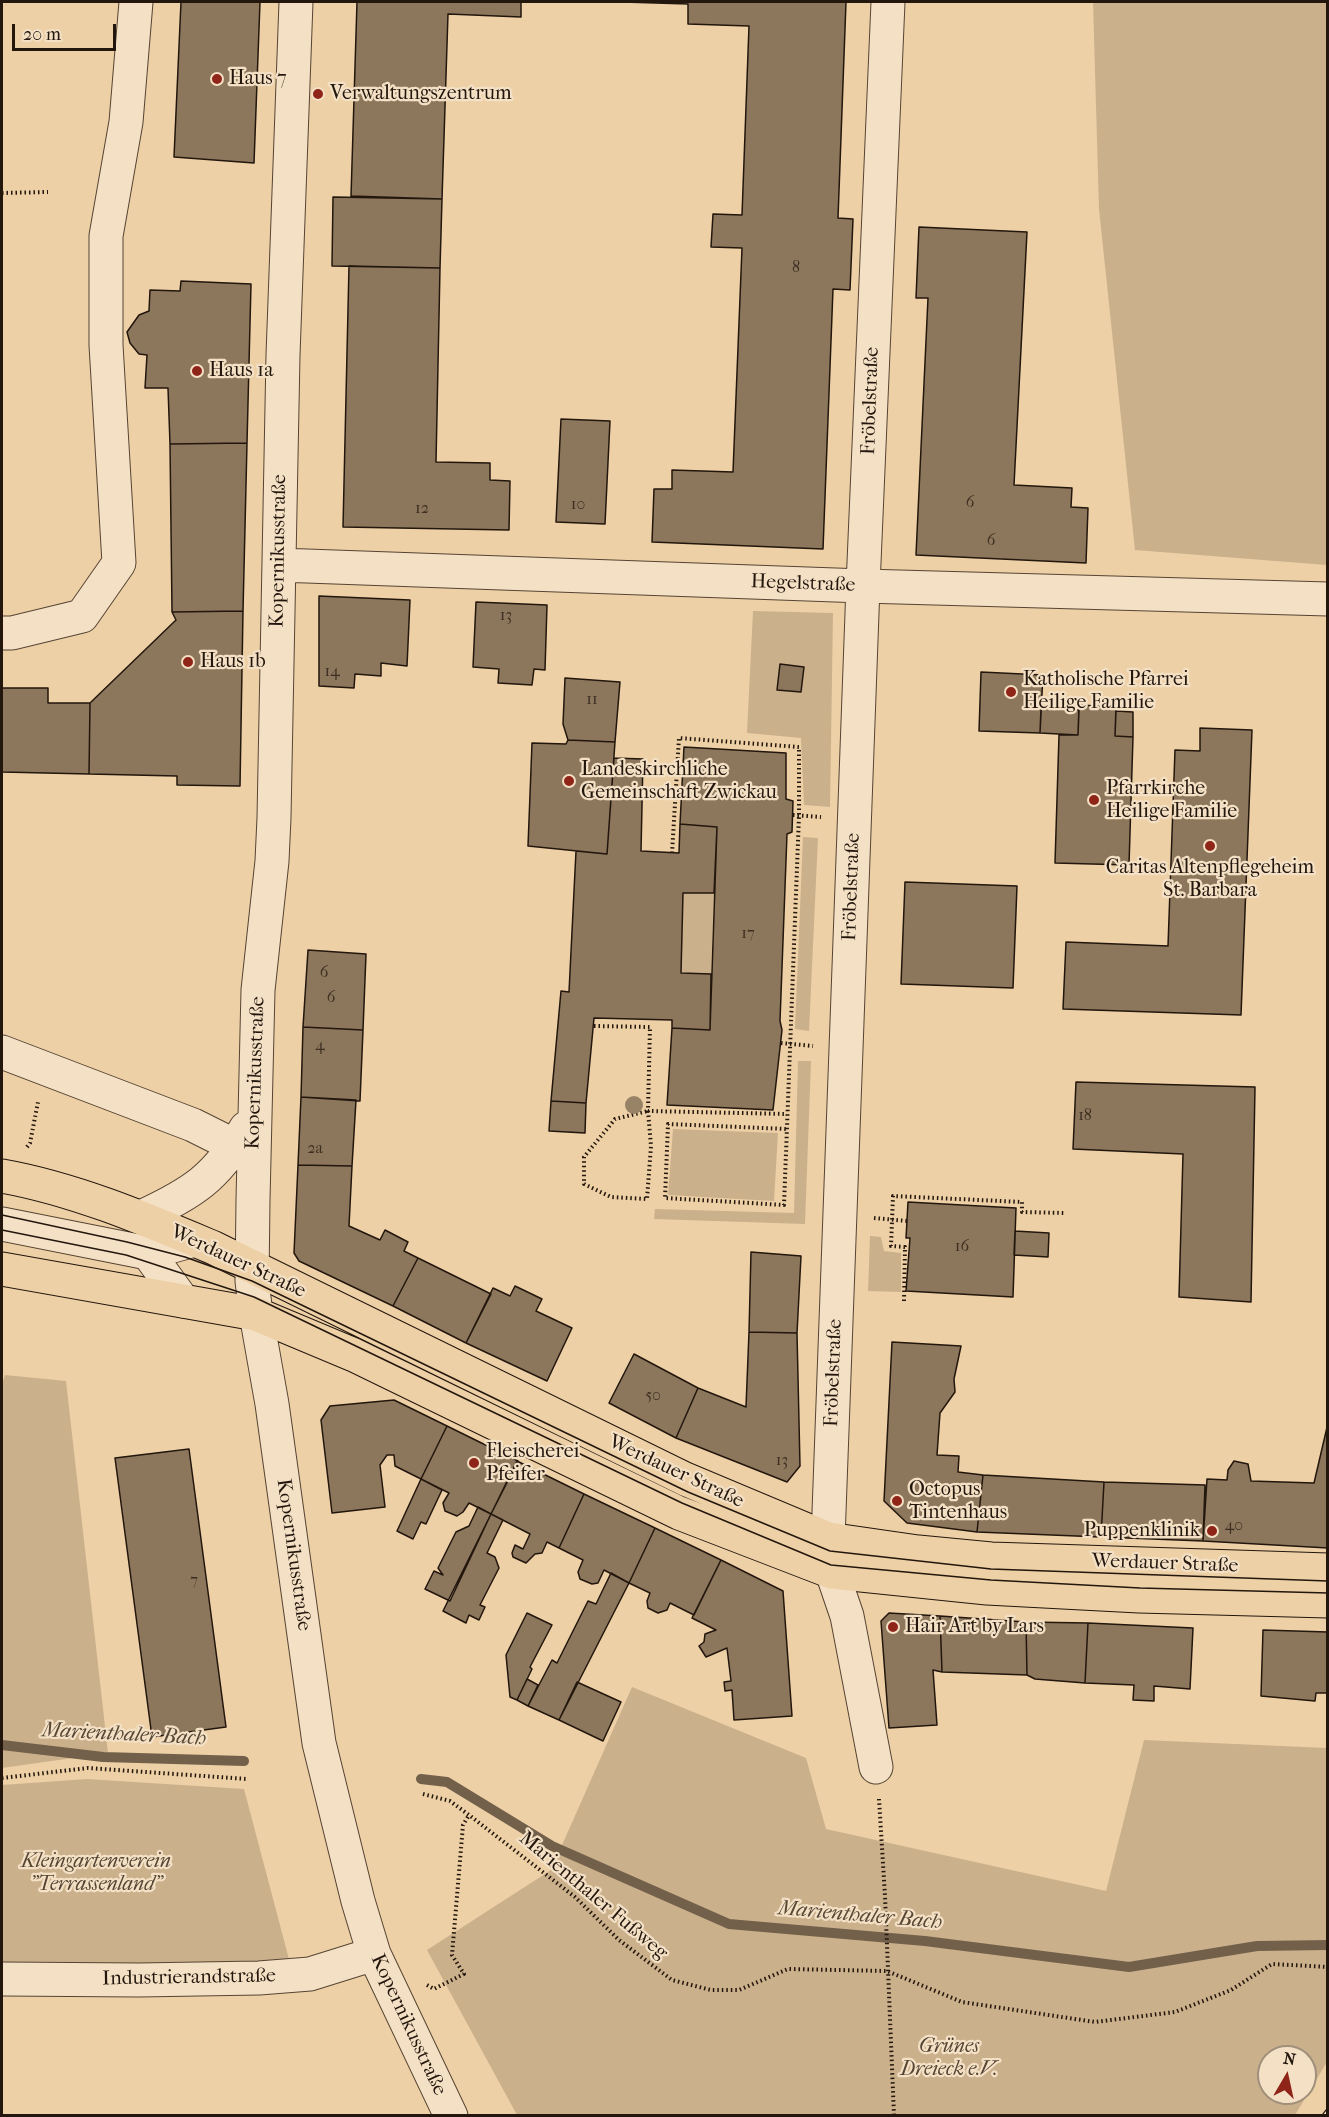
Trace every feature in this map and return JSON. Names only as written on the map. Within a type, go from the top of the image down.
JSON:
[{"type":"main road","name":"Werdauer Straße","points":[[2,1176],[75,1195],[141,1217],[194,1240],[686,1479],[828,1539],[918,1552],[991,1559],[1328,1570]]},
{"type":"main road","name":"Werdauer Straße","points":[[2,1269],[256,1314],[354,1355],[679,1513],[832,1572],[987,1588],[1139,1596],[1328,1601]]},
{"type":"street","points":[[2,633],[12,633],[82,616],[119,563],[106,345],[106,236],[126,122],[136,2]]},
{"type":"street","name":"Kopernikusstraße","points":[[296,2],[283,355],[274,828],[258,990],[254,1113],[253,1267],[256,1314],[272,1404],[319,1743],[358,1901],[374,1954],[451,2115]]},
{"type":"street","name":"Fröbelstraße","points":[[876,1767],[847,1616],[832,1572],[828,1539],[863,586],[888,2]]},
{"type":"street","name":"Hegelstraße","points":[[279,565],[863,586],[1328,599]]},
{"type":"street","points":[[2,1052],[193,1125],[235,1146]]},
{"type":"street","points":[[141,1217],[200,1185],[235,1146],[254,1113]]},
{"type":"street","points":[[2,1224],[148,1253],[194,1240]]},
{"type":"street","points":[[148,1253],[183,1301]]},
{"type":"street","name":"Industrierandstraße","points":[[2,1979],[259,1978],[310,1974],[374,1954]]},
{"type":"path","points":[[2,193],[48,192]]},
{"type":"path","points":[[672,852],[679,738],[799,747],[799,815],[789,1044],[787,1129],[784,1205],[665,1198],[668,1124],[787,1129]]},
{"type":"path","points":[[793,815],[821,818]]},
{"type":"path","points":[[594,1026],[650,1027],[648,1111],[651,1146],[646,1199],[611,1197],[584,1184],[584,1157],[615,1119],[648,1111],[787,1114]]},
{"type":"path","points":[[781,1043],[813,1046]]},
{"type":"path","points":[[30,1143],[37,1109]]},
{"type":"path","points":[[904,1300],[904,1247],[891,1246],[893,1196],[1022,1202],[1022,1212],[1064,1213]]},
{"type":"path","points":[[892,1220],[907,1221]]},
{"type":"path","points":[[876,1767],[885,1896],[894,2115]]},
{"type":"path","points":[[2,1778],[88,1768],[247,1779]]},
{"type":"path","name":"Marienthaler Fußweg","points":[[423,1794],[450,1801],[469,1815],[575,1897],[619,1940],[672,1980],[711,1990],[738,1990],[788,1969],[887,1971],[962,2002],[1095,2022],[1174,2012],[1231,1990],[1272,1964],[1328,1967]]},
{"type":"path","points":[[424,1983],[434,1989],[464,1974],[452,1955],[463,1825],[469,1815]]},
{"type":"green space","points":[[1093,2],[1327,2],[1327,565],[1135,550],[1099,209]]},
{"type":"green space","points":[[753,611],[833,613],[830,807],[804,805],[801,738],[747,733]]},
{"type":"green space","points":[[803,837],[818,838],[809,1031],[795,1029]]},
{"type":"green space","points":[[683,893],[714,893],[711,974],[681,973]]},
{"type":"green space","points":[[798,1061],[811,1061],[805,1224],[654,1219],[655,1209],[794,1213]]},
{"type":"green space","points":[[673,1129],[778,1133],[774,1201],[668,1195]]},
{"type":"green space","points":[[870,1236],[881,1237],[884,1251],[901,1253],[901,1292],[868,1291]]},
{"type":"green space","points":[[5,1375],[66,1381],[108,1753],[2,1768],[2,1385]]},
{"type":"green space","name":"Grünes Dreieck e.V.","points":[[632,1687],[806,1758],[826,1829],[1106,1891],[1144,1740],[1327,1748],[1327,2062],[1317,2079],[1317,2045],[1257,2045],[1257,2105],[1301,2105],[1295,2115],[517,2115],[427,1950],[551,1870]]},
{"type":"green space","name":"Kleingartenverein \"Terrassenland\"","points":[[87,1779],[244,1789],[290,1963],[2,1967],[2,1785]]},
{"type":"building","name":"Haus 7","points":[[181,2],[260,2],[254,163],[174,157]]},
{"type":"building","points":[[357,2],[521,2],[521,17],[448,14],[442,199],[351,196]]},
{"type":"building","points":[[623,2],[846,2],[838,218],[853,219],[850,290],[833,289],[823,549],[652,542],[654,489],[672,489],[672,470],[733,472],[742,248],[711,247],[713,214],[742,215],[749,26],[688,24],[688,4]]},
{"type":"building","points":[[333,197],[442,199],[440,268],[332,266]]},
{"type":"building","points":[[919,227],[1027,232],[1014,485],[1072,488],[1071,507],[1088,508],[1086,563],[916,555],[928,298],[916,298]]},
{"type":"building","points":[[349,266],[440,268],[436,462],[490,463],[490,480],[510,481],[509,530],[343,527]]},
{"type":"building","name":"Haus 1a","points":[[181,281],[251,284],[247,443],[170,444],[168,388],[145,388],[147,355],[139,354],[130,343],[127,332],[139,315],[149,311],[150,290],[180,291]]},
{"type":"building","points":[[561,419],[610,421],[605,524],[556,522]]},
{"type":"building","points":[[247,443],[243,611],[172,612],[170,444]]},
{"type":"building","points":[[319,596],[410,600],[407,666],[381,663],[381,676],[355,674],[354,688],[319,686]]},
{"type":"building","points":[[476,602],[547,605],[545,670],[534,669],[532,685],[498,683],[499,669],[473,667]]},
{"type":"building","name":"Haus 1b","points":[[243,611],[240,786],[177,785],[177,776],[89,774],[90,703],[176,620],[172,612]]},
{"type":"building","points":[[780,664],[804,667],[801,692],[777,690]]},
{"type":"building","name":"Katholische Pfarrei Heilige Familie","points":[[981,672],[1043,675],[1040,733],[979,731]]},
{"type":"building","points":[[565,678],[620,682],[615,742],[568,740],[563,724]]},
{"type":"building","points":[[2,688],[48,688],[48,703],[90,703],[89,774],[2,772]]},
{"type":"building","name":"Pfarrkirche Heilige Familie","points":[[1079,705],[1116,707],[1115,736],[1133,737],[1129,865],[1055,863],[1059,735],[1078,735]]},
{"type":"building","points":[[1041,708],[1079,710],[1078,735],[1040,733]]},
{"type":"building","points":[[1116,711],[1133,712],[1133,737],[1115,736]]},
{"type":"building","name":"Caritas Altenpflegeheim St. Barbara","points":[[1200,728],[1252,730],[1241,1015],[1063,1009],[1066,942],[1168,946],[1175,750],[1200,751]]},
{"type":"building","points":[[568,740],[615,742],[607,854],[528,846],[532,743],[566,744]]},
{"type":"building","points":[[684,747],[786,753],[786,799],[793,801],[792,832],[787,834],[780,1021],[782,1030],[773,1110],[667,1105],[672,1028],[710,1030],[717,827],[680,824]]},
{"type":"building","points":[[614,758],[643,759],[641,851],[679,853],[680,824],[717,827],[714,893],[683,893],[681,973],[711,974],[710,1030],[672,1028],[672,1020],[594,1018],[586,1103],[551,1101],[561,991],[569,992],[576,851],[607,854]]},
{"type":"building","points":[[905,882],[1017,886],[1013,988],[901,984]]},
{"type":"building","points":[[308,950],[366,954],[363,1030],[303,1027]]},
{"type":"building","points":[[303,1027],[363,1030],[360,1101],[301,1097]]},
{"type":"building","points":[[1076,1082],[1255,1087],[1251,1302],[1179,1297],[1183,1154],[1073,1149]]},
{"type":"building","points":[[301,1097],[356,1100],[352,1166],[298,1165]]},
{"type":"building","points":[[551,1101],[586,1103],[585,1133],[549,1131]]},
{"type":"building","points":[[298,1165],[352,1166],[349,1226],[380,1240],[385,1230],[408,1242],[404,1251],[418,1258],[393,1306],[299,1261],[294,1253]]},
{"type":"building","points":[[908,1202],[1016,1208],[1013,1297],[906,1291],[910,1238],[906,1238]]},
{"type":"building","points":[[1015,1231],[1049,1233],[1048,1257],[1014,1255]]},
{"type":"building","points":[[751,1252],[801,1256],[797,1333],[749,1332]]},
{"type":"building","points":[[418,1258],[491,1294],[466,1343],[393,1306]]},
{"type":"building","points":[[515,1286],[542,1299],[536,1311],[572,1328],[547,1381],[466,1343],[493,1288],[510,1296]]},
{"type":"building","points":[[749,1332],[797,1333],[800,1466],[787,1482],[676,1438],[698,1388],[746,1407]]},
{"type":"building","points":[[892,1342],[961,1346],[954,1379],[955,1392],[940,1413],[937,1455],[959,1456],[958,1472],[983,1475],[977,1532],[907,1523],[884,1501]]},
{"type":"building","points":[[634,1354],[698,1388],[676,1438],[609,1403]]},
{"type":"building","points":[[394,1400],[447,1426],[421,1479],[395,1466],[394,1455],[387,1455],[380,1465],[385,1507],[332,1513],[321,1420],[330,1406]]},
{"type":"building","points":[[1328,1423],[1328,1548],[1203,1541],[1207,1479],[1227,1480],[1228,1470],[1234,1461],[1248,1464],[1251,1481],[1314,1483]]},
{"type":"building","points":[[447,1426],[518,1461],[491,1514],[469,1503],[457,1516],[445,1511],[443,1503],[449,1493],[421,1479]]},
{"type":"building","points":[[189,1449],[226,1727],[152,1737],[115,1458]]},
{"type":"building","points":[[517,1461],[584,1494],[559,1548],[547,1542],[542,1553],[535,1554],[526,1563],[513,1557],[512,1553],[515,1545],[523,1549],[530,1534],[491,1514]]},
{"type":"building","points":[[983,1475],[1104,1482],[1101,1537],[977,1532]]},
{"type":"building","points":[[421,1479],[442,1490],[426,1524],[421,1522],[413,1539],[397,1531]]},
{"type":"building","points":[[1104,1482],[1205,1485],[1203,1541],[1101,1537]]},
{"type":"building","points":[[584,1494],[655,1528],[629,1583],[604,1570],[598,1583],[592,1584],[580,1579],[578,1572],[583,1560],[559,1548]]},
{"type":"building","points":[[478,1507],[491,1514],[450,1601],[425,1589],[434,1571],[443,1575],[438,1568],[456,1532],[469,1526]]},
{"type":"building","points":[[491,1514],[503,1520],[487,1553],[495,1557],[499,1568],[480,1605],[485,1607],[479,1620],[469,1615],[466,1623],[443,1611]]},
{"type":"building","points":[[655,1528],[721,1560],[694,1615],[670,1603],[667,1610],[658,1613],[648,1608],[647,1601],[650,1593],[629,1583]]},
{"type":"building","points":[[721,1560],[783,1591],[792,1716],[734,1720],[732,1690],[725,1691],[724,1682],[731,1681],[727,1648],[706,1657],[699,1646],[704,1642],[705,1634],[716,1630],[692,1618]]},
{"type":"building","points":[[611,1573],[629,1583],[559,1720],[528,1706],[552,1660],[557,1663],[588,1601],[596,1604]]},
{"type":"building","points":[[527,1613],[552,1625],[530,1667],[532,1669],[517,1700],[510,1697],[506,1655]]},
{"type":"building","points":[[889,1613],[940,1616],[942,1672],[933,1670],[937,1725],[889,1728],[881,1621]]},
{"type":"building","points":[[940,1616],[1026,1622],[1027,1675],[942,1672]]},
{"type":"building","points":[[1026,1622],[1088,1623],[1085,1683],[1035,1679],[1027,1675]]},
{"type":"building","points":[[1088,1623],[1193,1628],[1190,1689],[1154,1686],[1154,1701],[1133,1700],[1134,1685],[1085,1683]]},
{"type":"building","points":[[1263,1630],[1328,1632],[1328,1693],[1316,1693],[1315,1701],[1261,1696]]},
{"type":"building","points":[[527,1679],[538,1685],[528,1706],[517,1700]]},
{"type":"building","points":[[577,1682],[621,1702],[603,1741],[559,1720]]},
{"type":"waterway","name":"Marienthaler Bach","points":[[2,1745],[103,1757],[244,1761]]},
{"type":"waterway","name":"Marienthaler Bach","points":[[421,1779],[447,1782],[552,1846],[729,1924],[925,1941],[1129,1967],[1257,1946],[1328,1945]]},
{"type":"tram line","points":[[2,1215],[185,1257],[252,1281],[688,1492],[830,1551],[991,1569],[1328,1581]]},
{"type":"tram line","points":[[2,1230],[126,1255],[254,1297],[682,1503],[831,1565],[991,1580],[1140,1588],[1328,1593]]},
{"type":"railway","points":[[1325,2116],[1328,2112]]},
{"type":"place","name":"Haus 7","points":[[217,79]]},
{"type":"place","name":"Verwaltungszentrum","points":[[318,94]]},
{"type":"place","name":"Haus 1a","points":[[197,371]]},
{"type":"place","name":"Haus 1b","points":[[188,662]]},
{"type":"place","name":"Katholische Pfarrei Heilige Familie","points":[[1011,692]]},
{"type":"place","name":"Landeskirchliche Gemeinschaft Zwickau","points":[[569,781]]},
{"type":"place","name":"Pfarrkirche Heilige Familie","points":[[1094,800]]},
{"type":"place","name":"Caritas Altenpflegeheim St. Barbara","points":[[1210,846]]},
{"type":"place","name":"Fleischerei Pfeifer","points":[[474,1463]]},
{"type":"place","name":"Octopus Tintenhaus","points":[[897,1501]]},
{"type":"place","name":"Puppenklinik","points":[[1212,1531]]},
{"type":"place","name":"Hair Art by Lars","points":[[893,1627]]}]
